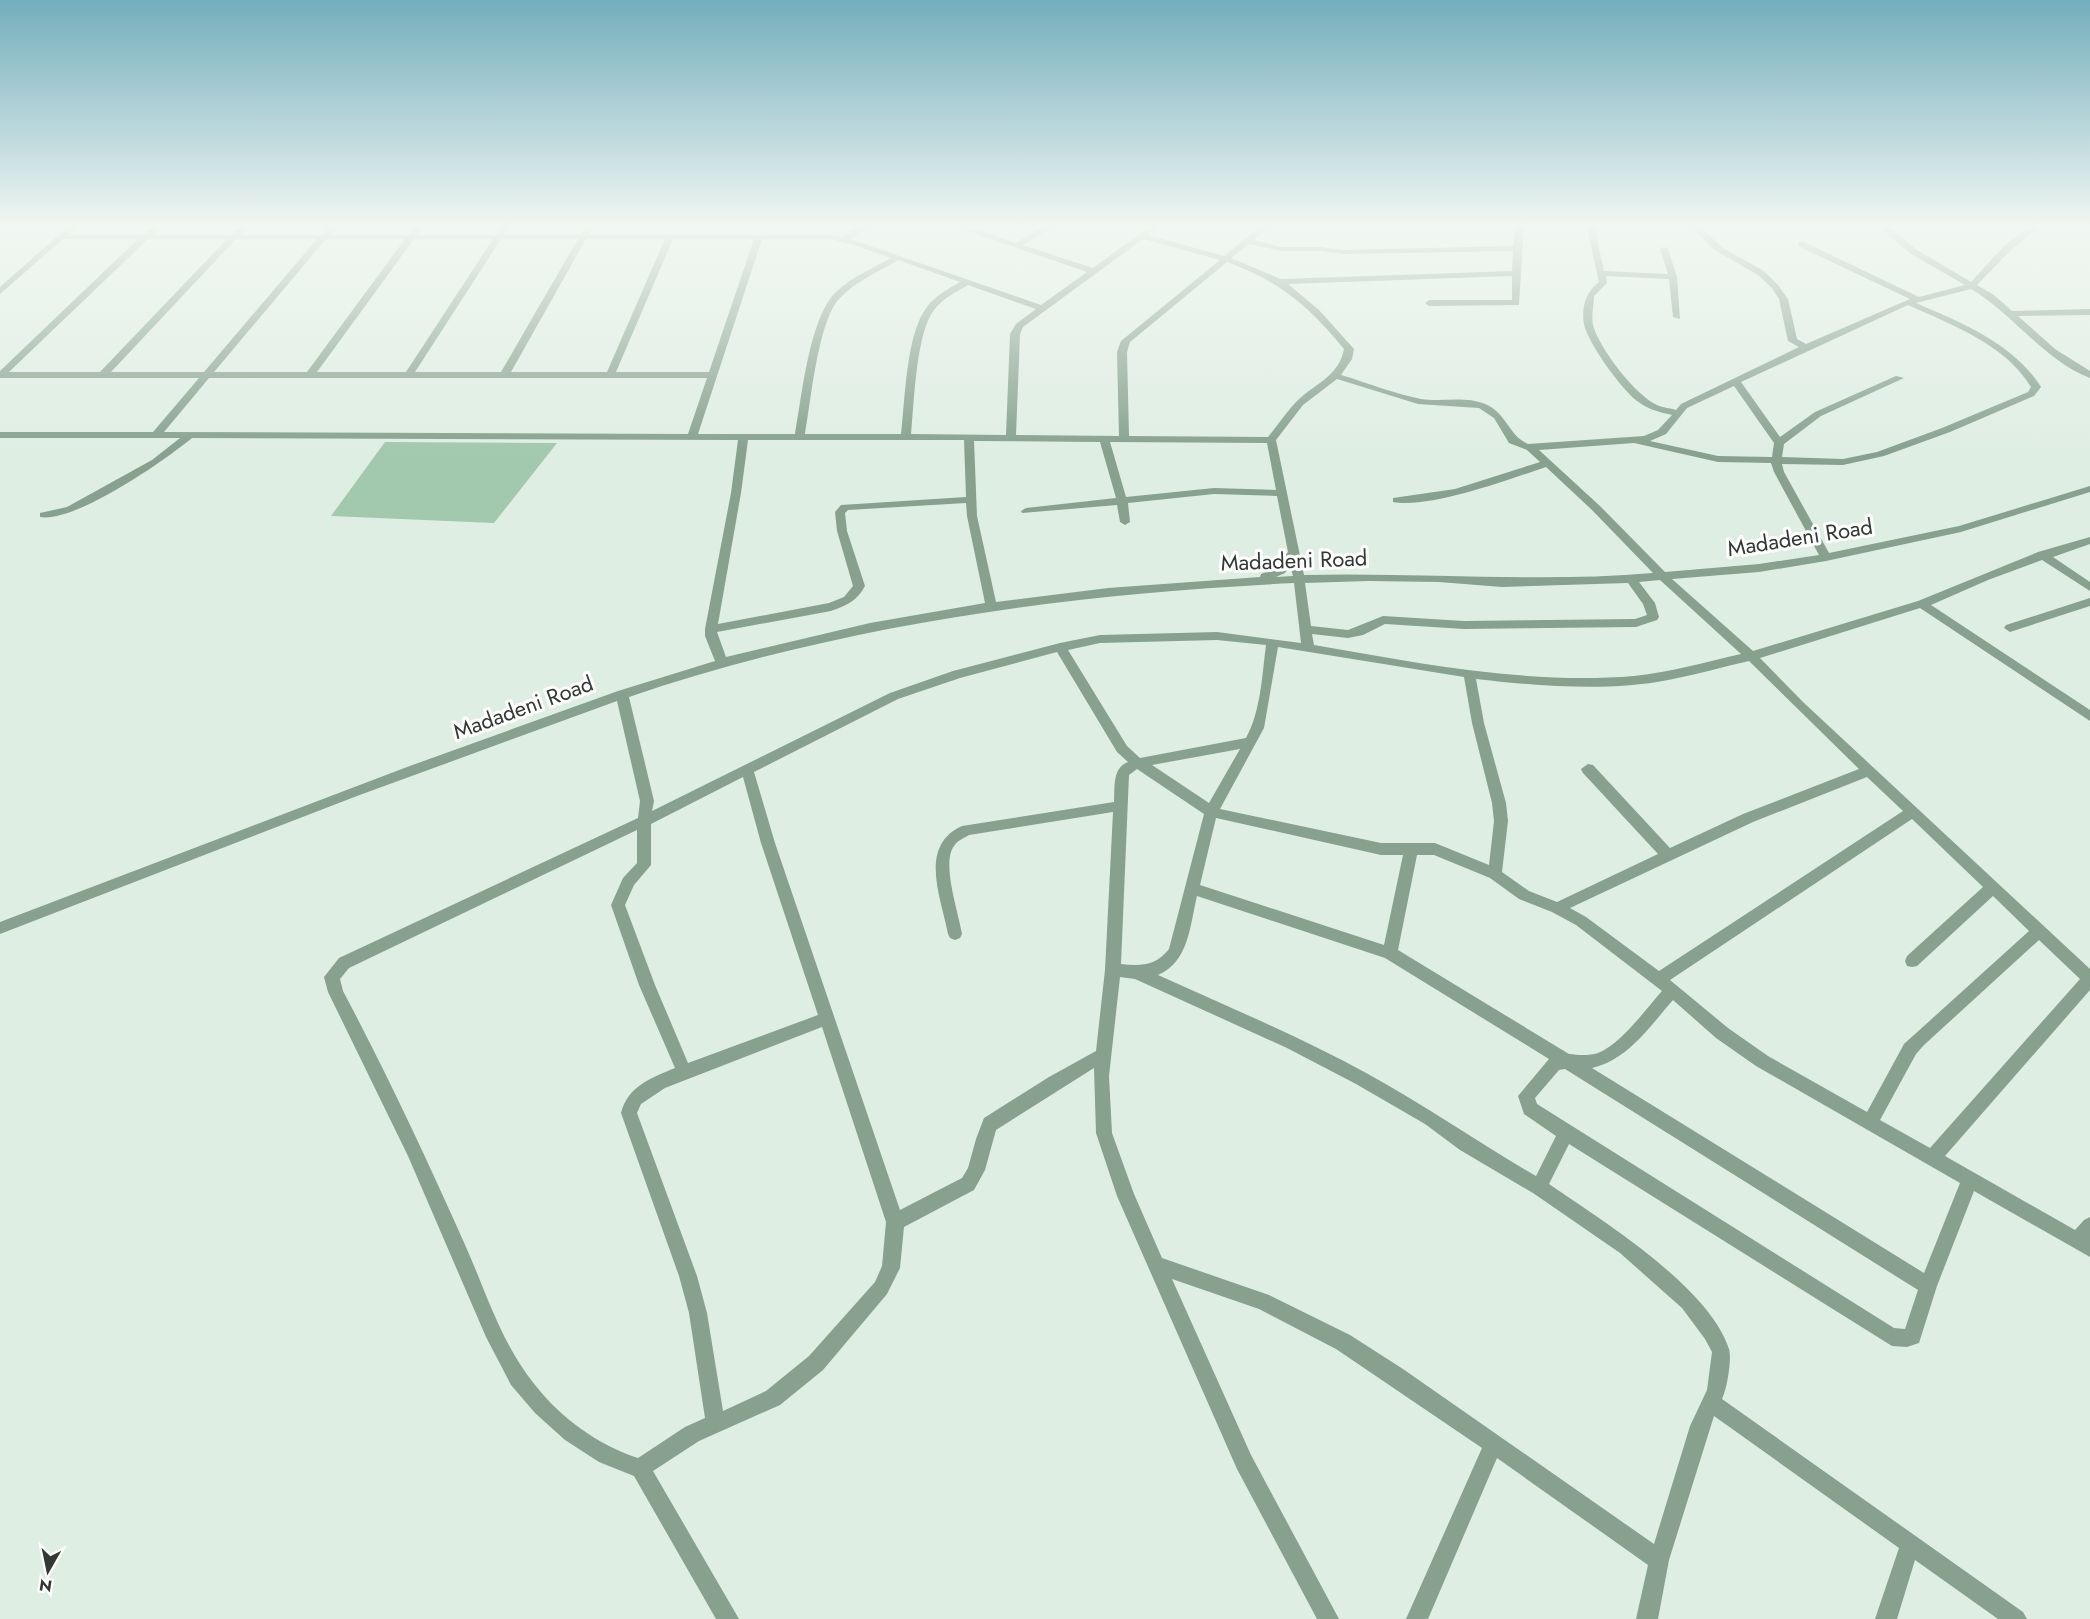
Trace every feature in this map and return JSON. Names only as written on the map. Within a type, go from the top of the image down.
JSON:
[{"type":"street","points":[[0,375],[78,301]]},
{"type":"street","points":[[103,375],[174,301]]},
{"type":"street","points":[[156,435],[270,301]]},
{"type":"street","points":[[310,375],[364,301]]},
{"type":"street","points":[[408,376],[457,301]]},
{"type":"street","points":[[504,376],[547,301]]},
{"type":"street","points":[[611,375],[643,301]]},
{"type":"street","points":[[692,437],[737,301]]},
{"type":"street","points":[[799,438],[822,327],[832,301]]},
{"type":"street","points":[[906,437],[916,358],[924,317],[939,301]]},
{"type":"street","points":[[1019,301],[1043,309]]},
{"type":"street","points":[[1011,438],[1015,334],[1019,326],[1054,301]]},
{"type":"street","points":[[1124,438],[1122,352],[1126,341],[1175,301]]},
{"type":"street","points":[[1270,440],[1301,402],[1336,376],[1348,357],[1348,349],[1302,301]]},
{"type":"street","points":[[1429,303],[1516,303],[1516,301]]},
{"type":"street","points":[[1590,301],[1588,324],[1610,364],[1632,391],[1646,403],[1677,414]]},
{"type":"street","points":[[1674,301],[1677,316]]},
{"type":"street","points":[[1784,301],[1785,314],[1793,340],[1806,347]]},
{"type":"street","points":[[1530,447],[1636,441],[1718,459],[1820,463],[1862,459],[1946,430],[2031,394],[2036,387],[2023,368],[2001,351],[1975,334],[1913,301],[1806,347],[1684,406],[1662,432],[1636,441]]},
{"type":"street","points":[[1992,301],[2011,314],[2052,351],[2090,375]]},
{"type":"street","points":[[2011,314],[2090,312]]},
{"type":"street","points":[[0,375],[712,375]]},
{"type":"street","points":[[1336,376],[1418,400],[1440,404],[1471,403],[1482,406],[1497,416],[1513,441],[1530,447],[1548,463],[1662,576],[1751,656],[1912,812],[2090,979],[1932,1158]]},
{"type":"street","points":[[1779,443],[1818,414],[1899,378]]},
{"type":"street","points":[[1736,382],[1779,443],[1776,462],[1788,489],[1826,557]]},
{"type":"street","points":[[0,435],[969,437],[1270,440]]},
{"type":"street","points":[[44,515],[70,509],[80,504],[156,462],[190,435]]},
{"type":"street","points":[[722,663],[711,636],[711,629],[736,493],[743,437]]},
{"type":"street","points":[[969,437],[970,500],[991,605]]},
{"type":"street","points":[[1104,438],[1122,501],[1125,522]]},
{"type":"street","points":[[1270,440],[1300,582],[1308,648]]},
{"type":"street","points":[[1397,500],[1418,499],[1451,492],[1548,463]]},
{"type":"street","name":"Madadeni Road","points":[[0,928],[413,770],[622,694],[722,663],[864,629],[991,605],[1126,590],[1248,581],[1470,585],[1631,579],[1760,568],[1961,529],[2090,489]]},
{"type":"street","points":[[1026,511],[1214,491],[1281,493]]},
{"type":"street","points":[[711,629],[831,607],[856,593],[859,586],[842,531],[840,512],[845,507],[970,500]]},
{"type":"street","points":[[747,769],[768,843],[895,1222],[891,1268],[881,1288],[859,1315],[816,1363],[793,1383],[773,1398],[692,1434],[640,1468],[623,1464],[578,1437],[534,1400],[518,1379],[495,1337],[458,1248],[336,992],[332,977],[344,963],[644,821],[747,769],[894,696],[957,674],[1060,647],[1100,639],[1217,636],[1273,642],[1469,674],[1552,680],[1634,680],[1751,656],[1922,604],[1984,577],[2090,540]]},
{"type":"street","points":[[1293,554],[1312,572],[1331,578]]},
{"type":"street","points":[[1248,581],[1278,573],[1293,554]]},
{"type":"street","points":[[2042,555],[2090,587]]},
{"type":"street","name":"Madadeni Road","points":[[1081,595],[1300,582],[1331,578],[1465,579],[1510,582]]},
{"type":"street","points":[[1306,629],[1348,634],[1359,632],[1383,620],[1464,625],[1636,623],[1648,620],[1653,617],[1652,609],[1631,579]]},
{"type":"street","points":[[2010,628],[2090,602]]},
{"type":"street","points":[[1922,604],[2090,716]]},
{"type":"street","points":[[1113,970],[1138,973],[1156,970],[1168,964],[1176,952],[1211,813],[1258,728],[1273,642]]},
{"type":"street","points":[[1060,647],[1122,749],[1138,763],[1175,785],[1211,813],[1381,849],[1424,848],[1443,851],[1495,874],[1524,895],[1557,908],[1581,921],[1659,979],[1722,1033],[1762,1061],[2083,1244],[2090,1226]]},
{"type":"street","points":[[1469,674],[1478,723],[1499,803],[1501,821],[1495,874]]},
{"type":"street","points":[[622,694],[646,795],[644,865],[628,882],[618,905],[647,985],[684,1072]]},
{"type":"street","points":[[2072,703],[2090,708]]},
{"type":"street","points":[[1250,742],[1138,763],[1128,767],[1122,774],[1113,970],[1103,1054],[1101,1096],[1104,1133],[1126,1196],[1244,1462],[1328,1619]]},
{"type":"street","points":[[1588,769],[1669,856]]},
{"type":"street","points":[[1557,908],[1748,818],[1869,771]]},
{"type":"street","points":[[956,934],[942,861],[946,847],[954,837],[967,830],[1120,806]]},
{"type":"street","points":[[1659,979],[1912,812]]},
{"type":"street","points":[[1390,953],[1411,849]]},
{"type":"street","points":[[1192,888],[1390,953],[1928,1286]]},
{"type":"street","points":[[1912,961],[1992,888]]},
{"type":"street","points":[[1870,1122],[1914,1044],[1930,1027],[2039,932]]},
{"type":"street","points":[[1138,973],[1293,1043],[1362,1079],[1539,1186],[1626,1247],[1688,1302],[1712,1332],[1721,1352],[1718,1383],[1700,1426],[1659,1560],[1647,1619]]},
{"type":"street","points":[[1672,991],[1621,1045],[1605,1058],[1587,1062],[1567,1061],[1554,1064],[1526,1096],[1530,1108],[1566,1133],[1892,1337],[1912,1336],[1928,1286],[1970,1180]]},
{"type":"street","points":[[715,1423],[698,1313],[688,1275],[628,1113],[632,1101],[642,1093],[684,1072],[827,1018]]},
{"type":"street","points":[[895,1222],[968,1184],[975,1176],[990,1124],[1103,1054]]},
{"type":"street","points":[[1539,1186],[1566,1133]]},
{"type":"street","points":[[1158,1265],[1263,1301],[1343,1342],[1396,1376],[1659,1560]]},
{"type":"street","points":[[1711,1402],[2016,1619]]},
{"type":"street","points":[[1417,1619],[1493,1444]]},
{"type":"street","points":[[640,1468],[728,1619]]},
{"type":"street","points":[[1886,1619],[1910,1544]]},
{"type":"green space","points":[[385,442],[557,443],[494,523],[331,516]]}]
